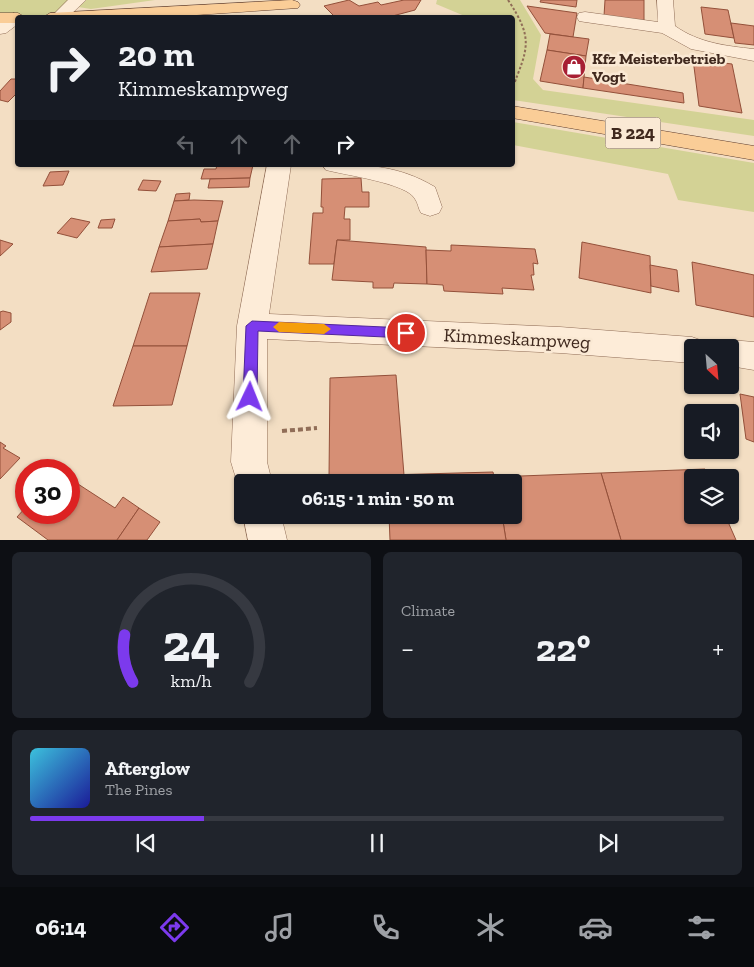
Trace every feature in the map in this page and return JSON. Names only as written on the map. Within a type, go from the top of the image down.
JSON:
[{"type":"main road","points":[[227,8],[246,0]]},
{"type":"main road","points":[[96,15],[227,8],[294,7]]},
{"type":"main road","name":"B 224","points":[[515,113],[754,153]]},
{"type":"street","points":[[60,15],[78,0]]},
{"type":"street","points":[[665,0],[667,28]]},
{"type":"street","points":[[585,17],[667,28],[678,38],[704,48],[754,55]]},
{"type":"street","points":[[0,29],[11,18]]},
{"type":"street","points":[[252,474],[249,462],[249,433],[252,326],[279,167]]},
{"type":"street","points":[[344,167],[391,177],[417,186],[426,193],[430,207]]},
{"type":"street","name":"Kimmeskampweg","points":[[252,326],[560,340],[684,349]]},
{"type":"street","points":[[739,354],[754,356]]},
{"type":"street","points":[[264,524],[268,540]]},
{"type":"path","points":[[508,0],[524,22],[527,35],[527,48],[515,81]]},
{"type":"shaded area","points":[[0,0],[75,0],[54,15],[15,15],[15,18],[0,18]]},
{"type":"shaded area","points":[[86,0],[155,0],[91,9],[78,7],[79,4]]},
{"type":"shaded area","points":[[437,0],[520,0],[541,35],[533,79],[543,90],[754,120],[754,136],[515,100],[515,15],[462,15],[436,4]]},
{"type":"shaded area","points":[[515,122],[754,163],[754,212],[678,200],[668,174],[515,145]]},
{"type":"building","points":[[349,0],[359,6],[378,2],[381,5],[404,0],[421,0],[415,10],[396,15],[333,15],[324,6]]},
{"type":"building","points":[[541,0],[577,0],[576,7],[540,2]]},
{"type":"building","points":[[605,0],[644,0],[644,22],[604,16]]},
{"type":"building","points":[[527,6],[577,13],[573,37],[545,33]]},
{"type":"building","points":[[701,7],[728,10],[734,38],[705,34]]},
{"type":"building","points":[[731,23],[754,26],[754,45],[735,43]]},
{"type":"building","points":[[550,34],[589,39],[586,56],[547,50]]},
{"type":"building","points":[[547,50],[586,56],[583,88],[540,81]]},
{"type":"building","points":[[693,59],[732,64],[742,113],[699,106]]},
{"type":"building","points":[[584,77],[683,93],[684,103],[583,88]]},
{"type":"building","points":[[11,79],[15,79],[15,95],[8,102],[0,100],[0,91]]},
{"type":"building","points":[[216,167],[253,167],[250,178],[201,179],[204,169],[216,169]]},
{"type":"building","points":[[69,171],[63,185],[43,186],[50,172]]},
{"type":"building","points":[[250,178],[249,187],[208,188],[210,179]]},
{"type":"building","points":[[361,178],[362,192],[369,192],[369,207],[345,207],[344,219],[350,219],[350,240],[337,240],[334,264],[309,264],[313,213],[323,213],[323,207],[321,207],[322,179]]},
{"type":"building","points":[[143,180],[161,181],[156,191],[138,190]]},
{"type":"building","points":[[190,193],[189,200],[174,201],[176,194]]},
{"type":"building","points":[[174,201],[223,201],[218,221],[201,222],[200,219],[168,221]]},
{"type":"building","points":[[71,218],[90,222],[77,238],[57,233]]},
{"type":"building","points":[[115,219],[112,228],[98,228],[101,220]]},
{"type":"building","points":[[200,219],[201,222],[218,221],[213,244],[159,247],[168,221]]},
{"type":"building","points":[[0,240],[13,244],[0,256]]},
{"type":"building","points":[[337,240],[426,247],[427,284],[394,283],[393,288],[373,288],[373,282],[332,280]]},
{"type":"building","points":[[582,242],[650,256],[651,293],[579,278]]},
{"type":"building","points":[[213,244],[207,269],[151,272],[159,247]]},
{"type":"building","points":[[451,245],[535,249],[538,264],[533,263],[534,275],[531,275],[534,290],[502,288],[503,294],[444,291],[443,285],[427,284],[426,250],[451,251]]},
{"type":"building","points":[[692,262],[754,275],[754,317],[696,305]]},
{"type":"building","points":[[650,265],[677,270],[679,292],[651,286]]},
{"type":"building","points":[[150,293],[200,293],[187,346],[133,346]]},
{"type":"building","points":[[0,312],[11,313],[11,322],[0,330]]},
{"type":"building","points":[[133,346],[187,346],[172,405],[113,406]]},
{"type":"building","points":[[396,375],[404,474],[329,474],[330,378]]},
{"type":"building","points":[[740,394],[754,397],[754,442],[746,439]]},
{"type":"building","points":[[0,442],[6,446],[3,448],[20,458],[15,459],[15,463],[0,479]]},
{"type":"building","points":[[684,470],[684,524],[729,524],[736,540],[621,540],[601,473]]},
{"type":"building","points":[[493,472],[493,474],[422,474]]},
{"type":"building","points":[[601,473],[621,540],[506,540],[503,524],[522,524],[522,476]]},
{"type":"building","points":[[80,485],[115,508],[123,497],[139,508],[117,540],[48,540],[26,524],[80,524]]},
{"type":"building","points":[[139,508],[160,522],[147,540],[117,540]]},
{"type":"building","points":[[389,524],[503,524],[506,540],[390,540]]},
{"type":"slow traffic","points":[[279,327],[324,329]]},
{"type":"place","name":"Kfz Meisterbetrieb Vogt","points":[[574,67]]},
{"type":"route","points":[[250,397],[252,326],[406,333]]}]
